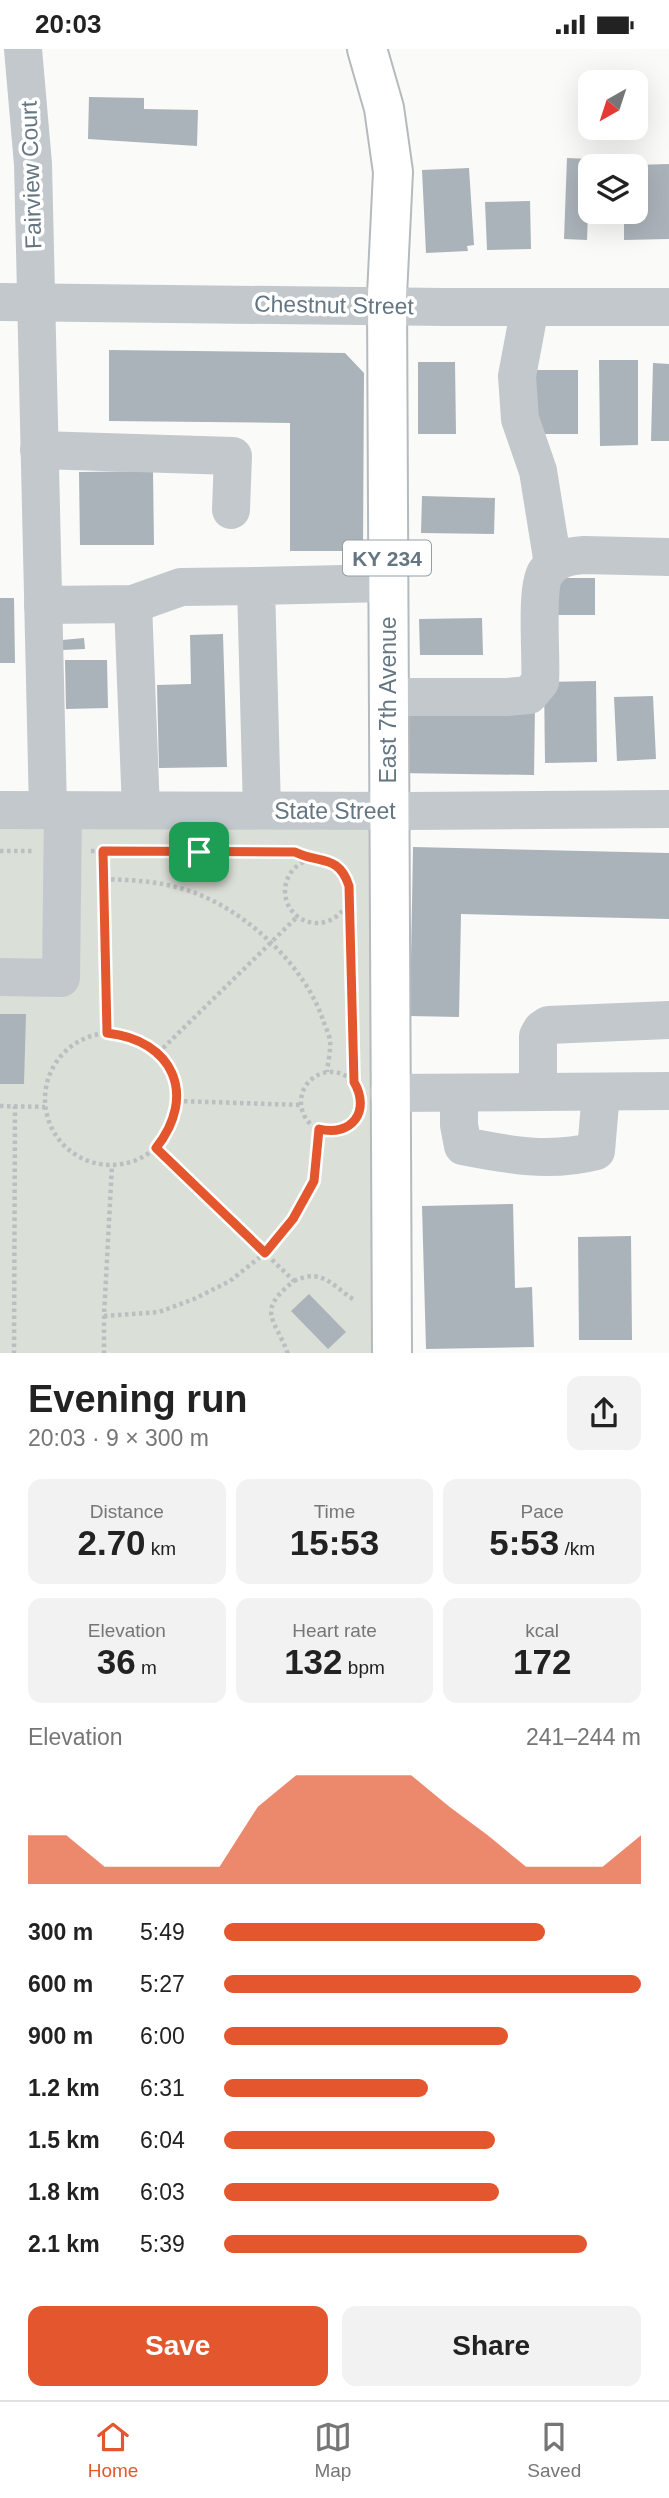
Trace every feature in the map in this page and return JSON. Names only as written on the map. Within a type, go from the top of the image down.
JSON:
[{"type":"main road","name":"East 7th Avenue","points":[[367,49],[384,108],[393,172],[388,306],[388,811],[372,1088],[392,1353]]},
{"type":"street","name":"Fairview Court","points":[[0,977],[61,978],[62,852],[56,810],[43,605],[39,450],[18,302],[15,111],[23,49]]},
{"type":"street","name":"Chestnut Street","points":[[18,302],[669,307]]},
{"type":"street","points":[[530,307],[517,376],[520,419],[538,471],[553,564]]},
{"type":"street","points":[[39,450],[233,456],[231,510]]},
{"type":"street","points":[[389,697],[507,698],[529,695],[540,682],[542,581],[553,564],[584,555],[669,557]]},
{"type":"street","points":[[43,605],[133,604],[181,587],[387,583]]},
{"type":"street","points":[[257,586],[262,810]]},
{"type":"street","points":[[133,604],[141,810]]},
{"type":"street","name":"State Street","points":[[0,810],[669,809]]},
{"type":"street","points":[[538,1092],[538,1037],[548,1025],[669,1020]]},
{"type":"street","points":[[372,1088],[459,1093],[669,1091]]},
{"type":"street","points":[[459,1093],[459,1125],[463,1146],[518,1157],[579,1156],[596,1151],[601,1092]]},
{"type":"path","points":[[0,851],[295,852],[309,859]]},
{"type":"path","points":[[103,851],[107,1033]]},
{"type":"path","points":[[349,897],[338,915],[329,921],[318,923],[298,916],[286,900],[285,890],[292,870],[309,859],[320,858],[339,867],[346,876],[349,886],[372,1088],[361,1101],[356,1120],[339,1131],[319,1129],[307,1119],[302,1105],[305,1087],[318,1075],[327,1072],[347,1076],[372,1088]]},
{"type":"path","points":[[104,879],[153,881],[186,889],[250,924],[304,980],[320,1010],[330,1040],[327,1072]]},
{"type":"path","points":[[158,1053],[298,916]]},
{"type":"path","points":[[107,1033],[126,1035],[143,1041],[158,1053],[169,1067],[175,1083],[177,1101],[167,1134],[156,1148],[135,1160],[112,1165],[93,1162],[75,1154],[56,1134],[45,1107],[46,1086],[54,1065],[68,1049],[86,1038],[107,1033]]},
{"type":"path","points":[[177,1101],[302,1105]]},
{"type":"path","points":[[0,1106],[45,1107]]},
{"type":"path","points":[[14,1353],[15,1106]]},
{"type":"path","points":[[104,1316],[159,1312],[194,1299],[230,1281],[265,1253],[293,1219],[314,1181],[319,1129]]},
{"type":"path","points":[[156,1148],[293,1281]]},
{"type":"path","points":[[104,1353],[112,1165]]},
{"type":"path","points":[[288,1353],[270,1318],[273,1302],[293,1281],[304,1276],[324,1277],[356,1301]]},
{"type":"shaded area","points":[[0,809],[388,811],[392,1353],[0,1353]]},
{"type":"building","points":[[89,97],[144,98],[144,109],[198,110],[197,146],[88,139]]},
{"type":"building","points":[[567,158],[578,158],[578,224],[588,224],[587,240],[564,239]]},
{"type":"building","points":[[669,164],[669,239],[624,240],[624,224],[648,224],[648,165]]},
{"type":"building","points":[[469,168],[474,245],[467,246],[468,251],[426,253],[422,170]]},
{"type":"building","points":[[530,201],[531,249],[487,250],[485,202]]},
{"type":"building","points":[[109,350],[345,353],[364,373],[363,551],[290,551],[290,423],[109,421]]},
{"type":"building","points":[[599,360],[638,360],[638,445],[600,446]]},
{"type":"building","points":[[418,362],[455,362],[456,434],[418,434]]},
{"type":"building","points":[[653,363],[669,364],[669,441],[651,441]]},
{"type":"building","points":[[523,370],[578,370],[578,434],[533,434]]},
{"type":"building","points":[[153,471],[154,545],[80,545],[79,472]]},
{"type":"building","points":[[422,496],[495,498],[494,534],[421,533]]},
{"type":"building","points":[[556,578],[595,578],[595,615],[556,615]]},
{"type":"building","points":[[0,598],[14,598],[15,663],[0,663]]},
{"type":"building","points":[[482,618],[483,655],[420,655],[419,619]]},
{"type":"building","points":[[223,634],[227,767],[159,768],[157,685],[191,684],[190,635]]},
{"type":"building","points":[[84,638],[85,649],[63,650],[62,640]]},
{"type":"building","points":[[65,660],[107,660],[108,708],[66,709]]},
{"type":"building","points":[[596,681],[597,762],[545,763],[544,682]]},
{"type":"building","points":[[653,696],[656,759],[617,761],[614,697]]},
{"type":"building","points":[[398,704],[535,706],[534,775],[398,773]]},
{"type":"building","points":[[413,847],[669,853],[669,919],[461,914],[459,1017],[410,1016]]},
{"type":"building","points":[[0,1014],[26,1014],[24,1084],[0,1084]]},
{"type":"building","points":[[513,1204],[515,1288],[532,1287],[534,1347],[426,1349],[422,1206]]},
{"type":"building","points":[[631,1236],[632,1340],[579,1340],[578,1237]]},
{"type":"building","points":[[309,1294],[346,1332],[328,1349],[291,1311]]},
{"type":"route","points":[[103,851],[199,852],[295,852],[309,859],[330,861],[346,876],[349,886],[354,1082],[359,1091],[360,1111],[356,1120],[339,1131],[319,1129],[314,1181],[293,1219],[265,1253],[156,1148],[167,1134],[177,1101],[175,1083],[169,1067],[158,1053],[143,1041],[126,1035],[107,1033],[103,851]]}]
